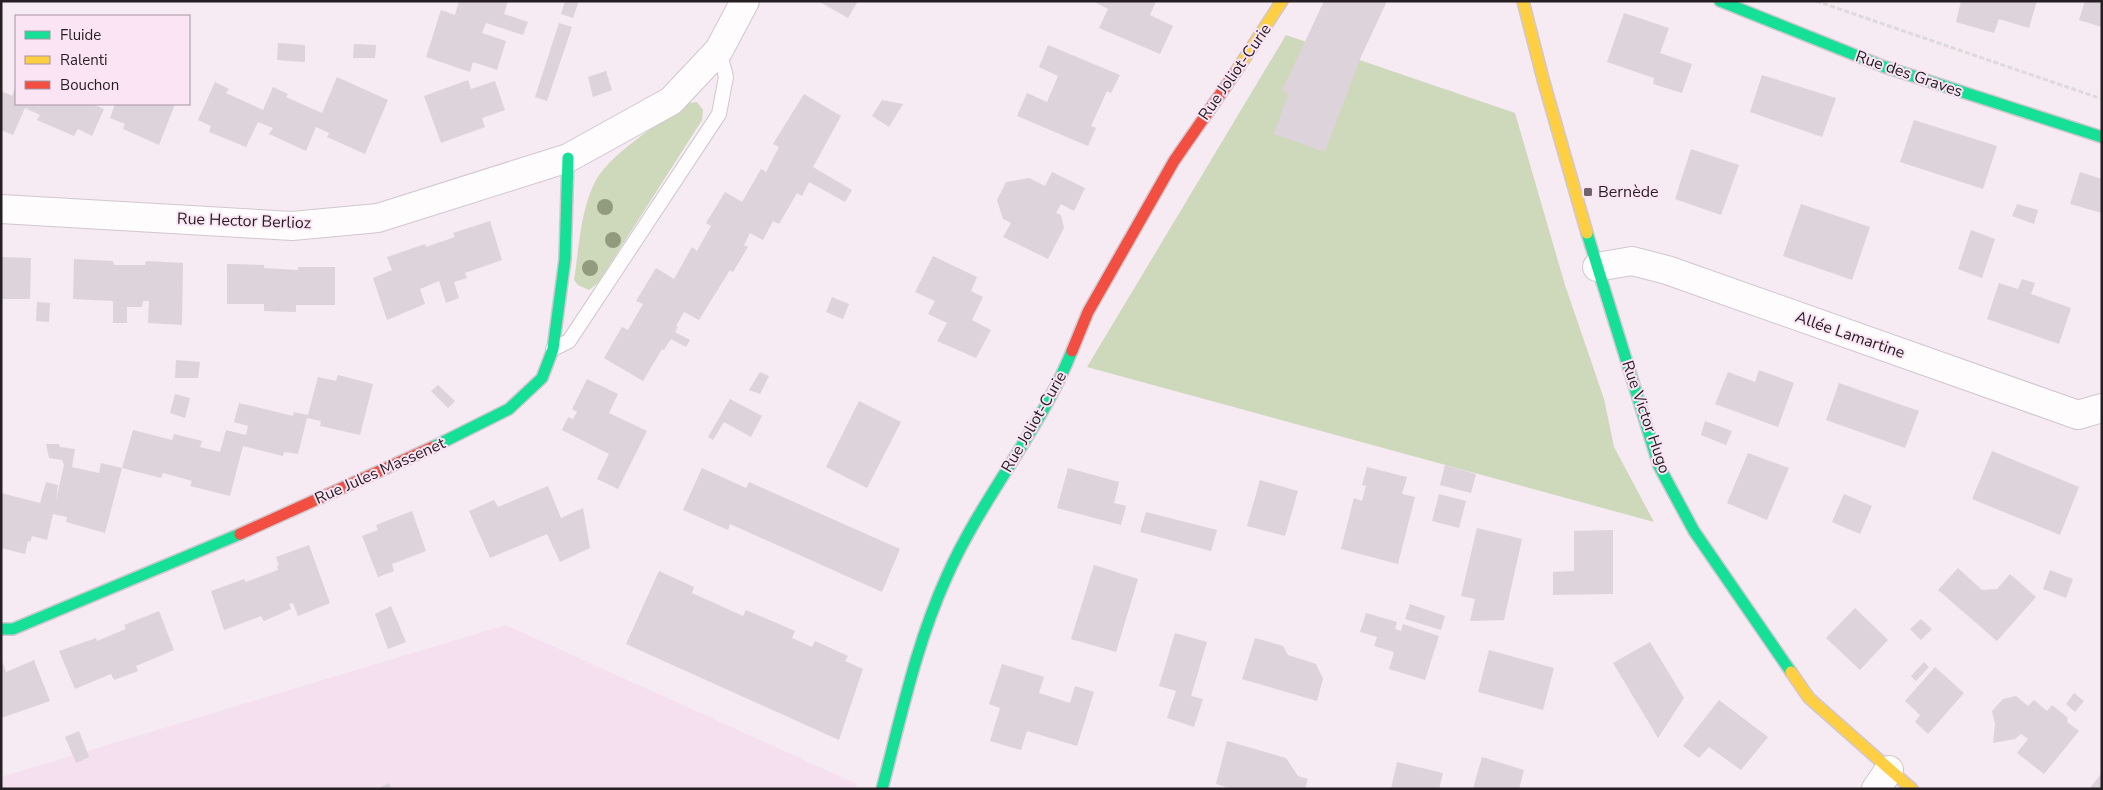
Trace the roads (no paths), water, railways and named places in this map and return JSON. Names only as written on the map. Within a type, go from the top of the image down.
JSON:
[{"type":"street","name":"Rue Hector Berlioz","points":[[1,209],[292,226],[378,218],[568,158],[671,101],[718,50],[745,1]]},
{"type":"street","name":"Rue Joliot-Curie","points":[[882,789],[921,641],[947,575],[983,507],[1062,378],[1088,312],[1174,160],[1261,36],[1282,1]]},
{"type":"street","name":"Rue Victor Hugo","points":[[1523,1],[1597,267],[1659,466],[1694,531],[1809,698],[1882,780],[1912,789]]},
{"type":"street","name":"Rue des Graves","points":[[1720,1],[1885,67],[2102,138]]},
{"type":"street","name":"Rue Jules Massenet","points":[[1,629],[13,629],[220,543],[451,439],[509,409],[542,378],[553,349],[565,259],[568,158]]},
{"type":"street","name":"Allée Lamartine","points":[[1597,267],[1632,261],[1667,270],[2078,415],[2102,408]]},
{"type":"lane","points":[[553,349],[569,341],[719,114],[726,77],[718,50]]},
{"type":"place","name":"Bernède","points":[[1588,192]]}]
